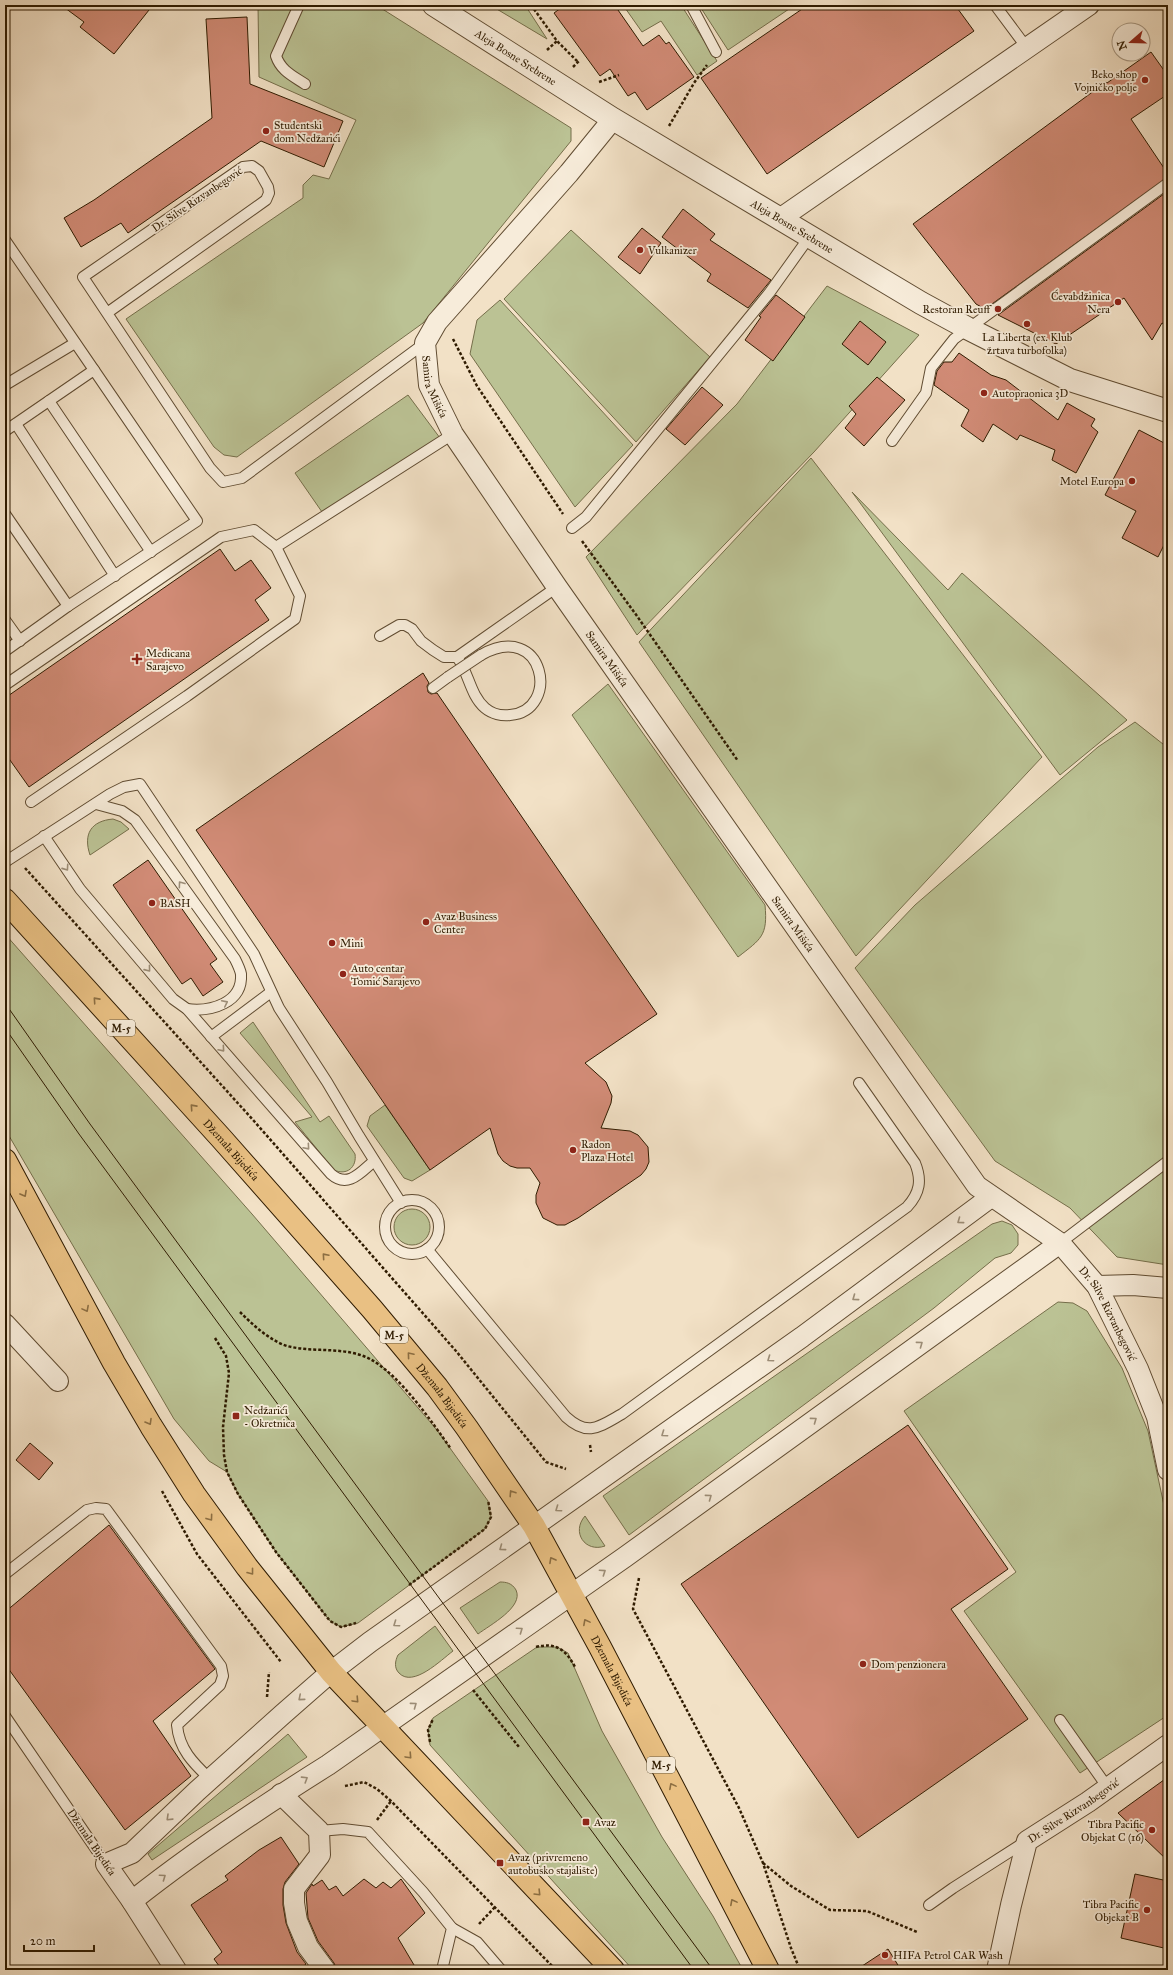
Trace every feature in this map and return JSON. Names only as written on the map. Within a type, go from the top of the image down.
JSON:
[{"type":"main road","name":"Džemala Bijedića","points":[[5,900],[221,1138],[372,1309],[437,1387],[508,1485],[534,1526],[571,1594],[768,1970]]},
{"type":"main road","points":[[5,1160],[114,1362],[179,1472],[208,1515],[247,1567],[330,1672],[613,1970]]},
{"type":"street","name":"Aleja Bosne Srebrene","points":[[434,5],[613,119],[967,328],[1070,380],[1168,411]]},
{"type":"street","points":[[781,218],[1089,5]]},
{"type":"street","name":"Samira Mišića","points":[[613,119],[442,317],[425,343],[429,385],[453,434],[557,587],[977,1186],[991,1197]]},
{"type":"street","points":[[106,1864],[132,1853],[210,1779],[330,1672],[802,1337],[991,1197]]},
{"type":"street","name":"Dr. Silve Rizvanbegović","points":[[991,1197],[1060,1243],[1097,1286],[1138,1370],[1157,1417],[1168,1470]]},
{"type":"street","points":[[132,1901],[155,1883],[281,1794],[382,1727],[625,1557],[1060,1243]]},
{"type":"street","points":[[1097,1286],[1133,1285],[1168,1288]]},
{"type":"street","points":[[5,1324],[58,1381]]},
{"type":"street","name":"Dr. Silve Rizvanbegović","points":[[997,1970],[1027,1841],[1108,1788],[1168,1745]]},
{"type":"street","points":[[281,1794],[319,1830],[320,1855],[294,1889],[294,1902],[297,1921],[308,1947],[325,1970]]},
{"type":"street","name":"Džemala Bijedića","points":[[106,1864],[132,1901],[176,1970]]},
{"type":"lane","points":[[299,5],[276,56],[278,64],[284,70],[305,84]]},
{"type":"lane","points":[[691,5],[716,52]]},
{"type":"lane","points":[[995,5],[1027,48]]},
{"type":"lane","name":"Dr. Silve Rizvanbegović","points":[[107,313],[266,200],[269,193],[268,187],[259,171],[252,166],[243,166],[83,277],[210,468],[222,482],[242,478],[425,343]]},
{"type":"lane","points":[[892,441],[926,393],[931,368],[954,339],[967,328],[1168,183]]},
{"type":"lane","points":[[572,528],[586,517],[765,298],[810,236]]},
{"type":"lane","points":[[5,240],[197,521],[116,576],[68,606],[5,651]]},
{"type":"lane","points":[[5,385],[75,342]]},
{"type":"lane","points":[[5,431],[94,370]]},
{"type":"lane","points":[[49,401],[151,552]]},
{"type":"lane","points":[[16,424],[116,576]]},
{"type":"lane","points":[[276,547],[453,434]]},
{"type":"lane","points":[[5,514],[68,606]]},
{"type":"lane","points":[[5,685],[220,537],[254,530],[276,547],[300,596],[295,619],[31,802]]},
{"type":"lane","points":[[380,636],[399,625],[405,625],[412,629],[421,641],[433,650],[444,656],[457,657],[557,587]]},
{"type":"lane","points":[[5,620],[20,641]]},
{"type":"lane","points":[[433,688],[448,677],[481,655],[498,647],[507,646],[525,651],[532,657],[540,674],[541,683],[539,692],[529,707],[512,715],[494,713],[486,709],[474,694],[468,674],[457,657]]},
{"type":"lane","points":[[5,862],[44,836],[124,787],[140,784],[254,954],[279,1008],[327,1082],[401,1203]]},
{"type":"lane","points":[[96,804],[117,809],[135,820],[235,959],[241,973],[239,988],[231,1000],[216,1007],[201,1011],[187,1009]]},
{"type":"lane","points":[[44,836],[80,889],[173,999],[187,1009],[336,1179],[344,1181],[351,1180],[374,1160]]},
{"type":"lane","points":[[211,1037],[271,992]]},
{"type":"lane","points":[[428,1250],[566,1417],[576,1426],[586,1429],[598,1428],[628,1410],[907,1207],[914,1200],[920,1184],[920,1174],[915,1163],[859,1083]]},
{"type":"lane","points":[[1060,1243],[1168,1161]]},
{"type":"lane","points":[[415,1201],[422,1202],[428,1206],[437,1217],[439,1232],[437,1238],[428,1250],[420,1253],[404,1253],[397,1250],[387,1237],[386,1221],[394,1208],[401,1203],[415,1201]]},
{"type":"lane","points":[[5,1574],[87,1510],[96,1508],[106,1509],[221,1666],[223,1676],[220,1685],[177,1725],[178,1737],[191,1761],[210,1779]]},
{"type":"lane","name":"Džemala Bijedića","points":[[5,1716],[106,1864]]},
{"type":"lane","points":[[1060,1720],[1108,1788]]},
{"type":"lane","points":[[319,1830],[343,1829],[368,1832],[423,1892],[452,1928],[468,1936],[484,1949],[501,1970]]},
{"type":"lane","points":[[929,1905],[1027,1841]]},
{"type":"lane","points":[[442,1970],[452,1928]]},
{"type":"path","points":[[531,5],[557,41],[579,61],[572,68]]},
{"type":"path","points":[[545,51],[557,41]]},
{"type":"path","points":[[669,126],[694,83],[716,52]]},
{"type":"path","points":[[597,83],[619,75]]},
{"type":"path","points":[[442,317],[477,386],[572,528],[637,616],[738,761]]},
{"type":"path","points":[[14,856],[254,1121],[456,1351],[546,1462],[566,1469]]},
{"type":"path","points":[[240,1312],[265,1334],[286,1346],[342,1351],[370,1359],[398,1381],[438,1430],[456,1456]]},
{"type":"path","points":[[215,1338],[226,1356],[229,1373],[223,1427],[224,1455],[227,1472],[238,1494],[276,1552],[330,1621],[341,1627],[358,1623]]},
{"type":"path","points":[[405,1588],[485,1529],[491,1517],[488,1500],[483,1494]]},
{"type":"path","points":[[639,1578],[633,1609],[739,1808],[763,1863],[791,1948],[800,1970]]},
{"type":"path","points":[[531,1651],[537,1647],[556,1647],[568,1653],[575,1667]]},
{"type":"path","points":[[267,1700],[269,1672]]},
{"type":"path","points":[[467,1694],[478,1686]]},
{"type":"path","points":[[472,1690],[519,1747]]},
{"type":"path","points":[[430,1745],[428,1730],[433,1718],[439,1714]]},
{"type":"path","points":[[345,1786],[364,1782],[376,1788],[392,1801],[556,1970]]},
{"type":"path","points":[[368,1832],[392,1801]]},
{"type":"path","points":[[763,1863],[791,1886],[830,1910],[867,1911],[917,1932]]},
{"type":"path","points":[[468,1936],[495,1907]]},
{"type":"green space","points":[[258,5],[376,5],[571,128],[571,141],[423,323],[237,457],[224,455],[214,447],[126,319],[303,198],[303,185],[313,175],[329,179],[356,120],[259,77]]},
{"type":"green space","points":[[490,5],[525,5],[547,39]]},
{"type":"green space","points":[[623,5],[681,5],[717,61],[697,75],[661,21],[642,32]]},
{"type":"green space","points":[[699,5],[795,5],[728,50]]},
{"type":"green space","points":[[571,230],[710,357],[636,442],[504,299]]},
{"type":"green space","points":[[827,286],[919,335],[814,452],[637,635],[586,557],[737,404]]},
{"type":"green space","points":[[500,300],[633,445],[575,507],[470,354],[477,320]]},
{"type":"green space","points":[[408,395],[440,438],[322,512],[295,473]]},
{"type":"green space","points":[[811,458],[1042,757],[856,956],[639,642]]},
{"type":"green space","points":[[852,492],[948,590],[962,573],[1127,720],[1060,775]]},
{"type":"green space","points":[[608,684],[765,905],[765,924],[761,936],[752,946],[738,957],[572,715]]},
{"type":"green space","points":[[1135,722],[1168,748],[1168,1265],[1117,1257],[1070,1208],[995,1161],[855,968],[915,905],[1098,747]]},
{"type":"green space","points":[[113,819],[121,822],[129,829],[90,855],[88,848],[88,835],[91,830],[94,826],[105,820]]},
{"type":"green space","points":[[5,934],[252,1214],[437,1430],[488,1501],[491,1517],[485,1529],[358,1623],[341,1627],[330,1621],[276,1552],[238,1494],[227,1472],[209,1461],[174,1419],[5,1129]]},
{"type":"green space","points":[[253,1022],[320,1122],[329,1116],[355,1154],[353,1166],[347,1171],[339,1172],[334,1170],[295,1122],[312,1117],[240,1033]]},
{"type":"green space","points":[[385,1105],[430,1170],[412,1181],[404,1178],[367,1126],[370,1116]]},
{"type":"green space","points":[[416,1209],[425,1214],[429,1220],[429,1234],[425,1240],[416,1245],[408,1245],[399,1240],[395,1234],[394,1223],[399,1214],[405,1210]]},
{"type":"green space","points":[[1002,1221],[1012,1225],[1018,1234],[1018,1245],[1011,1253],[995,1258],[934,1308],[629,1535],[603,1496],[992,1224]]},
{"type":"green space","points":[[1058,1302],[1073,1303],[1087,1311],[1122,1368],[1148,1431],[1168,1524],[1168,1715],[1080,1773],[964,1611],[1016,1572],[904,1411]]},
{"type":"green space","points":[[585,1516],[605,1546],[591,1547],[582,1540],[579,1528]]},
{"type":"green space","points":[[500,1582],[509,1583],[516,1590],[517,1596],[515,1603],[511,1609],[497,1621],[478,1634],[460,1608]]},
{"type":"green space","points":[[435,1626],[453,1651],[427,1671],[419,1675],[405,1677],[399,1673],[396,1669],[396,1660],[398,1655]]},
{"type":"green space","points":[[537,1647],[557,1647],[568,1653],[602,1731],[662,1837],[713,1916],[743,1970],[633,1970],[430,1745],[428,1730],[433,1718]]},
{"type":"green space","points":[[288,1734],[307,1757],[152,1860],[148,1854]]},
{"type":"building","points":[[61,5],[153,5],[114,54],[80,27],[84,22]]},
{"type":"building","points":[[565,5],[618,5],[618,10],[643,46],[659,35],[666,44],[669,42],[694,77],[647,110],[635,92],[628,96],[610,69],[600,76],[554,13]]},
{"type":"building","points":[[808,5],[955,5],[974,31],[767,174],[701,78]]},
{"type":"building","name":"Studentski dom Nedžarići","points":[[247,17],[250,84],[343,121],[324,167],[261,141],[128,233],[121,223],[81,247],[64,218],[94,200],[212,118],[206,19]]},
{"type":"building","points":[[1151,52],[1168,76],[1168,94],[1131,119],[1168,174],[1168,177],[985,309],[976,304],[913,224],[1106,82],[1107,83],[1137,62],[1151,62]]},
{"type":"building","points":[[1168,191],[1168,326],[1162,323],[1152,340],[1124,298],[1056,344],[998,315]]},
{"type":"building","points":[[683,209],[715,234],[710,240],[771,280],[748,308],[707,281],[711,274],[662,237]]},
{"type":"building","name":"Vulkanizer","points":[[642,228],[661,243],[640,274],[618,257]]},
{"type":"building","points":[[776,295],[805,317],[773,361],[745,340],[761,317],[759,316]]},
{"type":"building","points":[[860,321],[886,342],[868,365],[842,344]]},
{"type":"building","name":"Autopraonica 3D","points":[[959,353],[991,375],[1006,380],[1058,420],[1067,403],[1095,419],[1091,426],[1098,432],[1076,473],[1052,460],[1055,450],[1020,435],[1017,440],[993,424],[983,442],[961,426],[969,410],[934,385],[937,371],[944,362],[952,362]]},
{"type":"building","points":[[877,377],[905,400],[864,446],[845,428],[856,414],[849,406]]},
{"type":"building","points":[[702,387],[723,405],[685,445],[666,429]]},
{"type":"building","points":[[1139,430],[1168,445],[1168,537],[1158,557],[1122,538],[1136,511],[1105,495]]},
{"type":"building","name":"Medicana Sarajevo","points":[[220,549],[235,571],[251,560],[271,588],[255,600],[269,620],[29,787],[5,753],[5,698]]},
{"type":"building","name":"Avaz Business Center","points":[[423,673],[429,683],[427,686],[428,692],[431,694],[437,693],[657,1014],[585,1063],[606,1082],[612,1096],[611,1103],[601,1128],[630,1131],[638,1135],[648,1147],[649,1162],[646,1169],[641,1175],[578,1218],[565,1225],[557,1225],[543,1218],[536,1203],[536,1195],[540,1183],[530,1168],[517,1168],[510,1166],[503,1161],[498,1154],[490,1128],[430,1170],[196,830]]},
{"type":"building","name":"BASH","points":[[148,860],[217,959],[210,964],[223,982],[203,996],[191,978],[182,984],[113,885]]},
{"type":"building","name":"Dom penzionera","points":[[908,1425],[1008,1569],[951,1609],[1028,1719],[858,1838],[681,1584]]},
{"type":"building","points":[[30,1443],[53,1463],[39,1480],[16,1460]]},
{"type":"building","points":[[109,1525],[215,1669],[153,1721],[191,1776],[125,1830],[5,1664],[5,1612]]},
{"type":"building","name":"Tibra Pacific Objekat C (16)","points":[[1168,1777],[1168,1861],[1118,1813]]},
{"type":"building","points":[[281,1837],[299,1864],[285,1882],[283,1889],[283,1905],[286,1923],[297,1952],[306,1964],[299,1970],[222,1970],[214,1959],[222,1952],[191,1905],[228,1880],[225,1876],[259,1850]]},
{"type":"building","name":"Tibra Pacific Objekat B","points":[[1135,1874],[1168,1881],[1168,1949],[1121,1938]]},
{"type":"building","points":[[364,1879],[376,1888],[383,1882],[391,1888],[401,1879],[425,1913],[398,1938],[417,1970],[337,1970],[334,1963],[318,1941],[308,1918],[306,1893],[312,1884],[313,1886],[322,1880],[329,1890],[336,1886],[343,1896]]},
{"type":"building","name":"HIFA Petrol CAR Wash","points":[[888,1949],[901,1970],[856,1970]]},
{"type":"tram line","points":[[5,1003],[90,1124],[713,1970]]},
{"type":"tram line","points":[[5,1028],[79,1134],[694,1970]]},
{"type":"place","name":"Beko shop Vojničko polje","points":[[1145,80]]},
{"type":"place","name":"Studentski dom Nedžarići","points":[[266,131]]},
{"type":"place","name":"Vulkanizer","points":[[640,250]]},
{"type":"place","name":"Ćevabdžinica Nera","points":[[1118,302]]},
{"type":"place","name":"Restoran Reuff","points":[[998,309]]},
{"type":"place","name":"La Liberta (ex. Klub žrtava turbofolka)","points":[[1027,324]]},
{"type":"place","name":"Autopraonica 3D","points":[[984,393]]},
{"type":"place","name":"Motel Europa","points":[[1132,481]]},
{"type":"place","name":"Medicana Sarajevo","points":[[137,659]]},
{"type":"place","name":"BASH","points":[[152,903]]},
{"type":"place","name":"Avaz Business Center","points":[[426,922]]},
{"type":"place","name":"Mini","points":[[332,943]]},
{"type":"place","name":"Auto centar Tomić Sarajevo","points":[[343,974]]},
{"type":"place","name":"Radon Plaza Hotel","points":[[573,1150]]},
{"type":"place","name":"Nedžarići - Okretnica","points":[[236,1416]]},
{"type":"place","name":"Dom penzionera","points":[[863,1664]]},
{"type":"place","name":"Avaz","points":[[586,1822]]},
{"type":"place","name":"Tibra Pacific Objekat C (16)","points":[[1152,1830]]},
{"type":"place","name":"Avaz (privremeno autobusko stajalište)","points":[[500,1863]]},
{"type":"place","name":"Tibra Pacific Objekat B","points":[[1147,1910]]},
{"type":"place","name":"HIFA Petrol CAR Wash","points":[[885,1955]]}]
